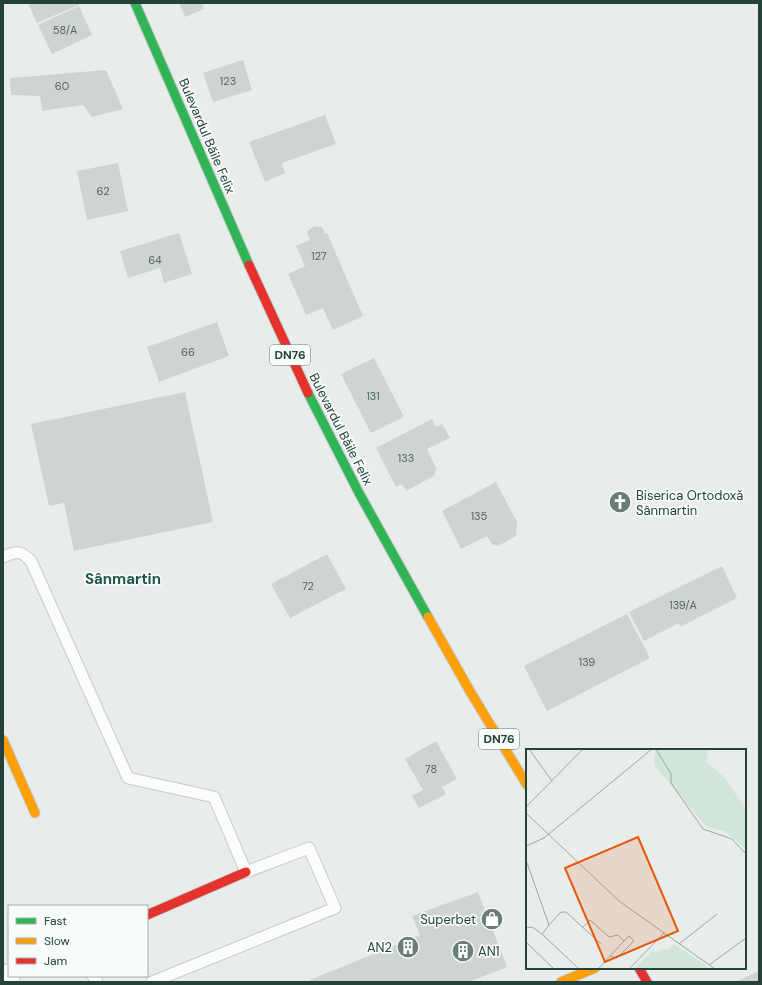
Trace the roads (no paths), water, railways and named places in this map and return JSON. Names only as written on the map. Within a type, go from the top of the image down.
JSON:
[{"type":"main road","name":"Bulevardul Băile Felix","points":[[135,3],[251,270],[302,380],[358,494],[471,693],[526,783]]},
{"type":"main road","points":[[3,740],[35,813]]},
{"type":"main road","points":[[148,915],[246,872]]},
{"type":"main road","points":[[561,982],[593,969]]},
{"type":"main road","points":[[640,969],[647,982]]},
{"type":"lane","points":[[3,557],[14,552],[24,554],[31,561],[128,778],[214,797],[246,872],[309,848],[335,908],[152,982]]},
{"type":"place","name":"Biserica Ortodoxă Sânmartin","points":[[620,502]]},
{"type":"place","name":"Superbet","points":[[492,919]]},
{"type":"place","name":"AN2","points":[[408,947]]},
{"type":"place","name":"AN1","points":[[463,951]]},
{"type":"district","name":"Sânmartin","points":[[123,579]]}]
